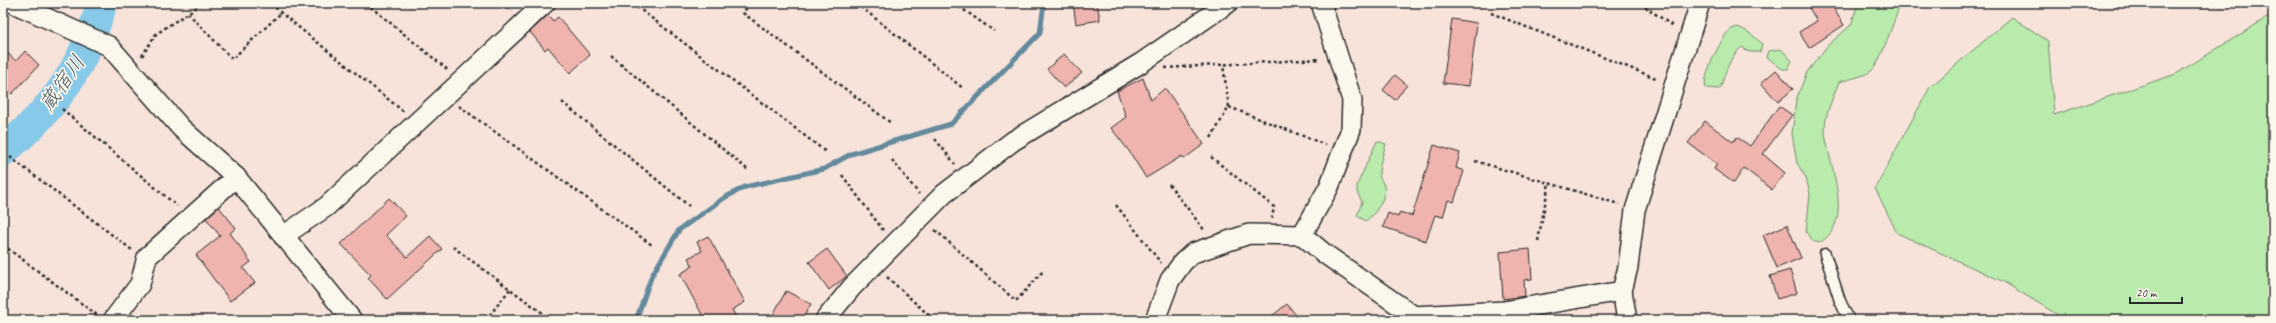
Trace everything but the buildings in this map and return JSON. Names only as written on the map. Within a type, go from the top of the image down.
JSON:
[{"type":"street","points":[[13,3],[108,46],[181,128],[236,177],[352,320]]},
{"type":"street","points":[[283,236],[326,207],[545,3]]},
{"type":"street","points":[[825,320],[852,287],[944,194],[1013,141],[1141,63],[1228,3]]},
{"type":"street","points":[[1302,235],[1329,187],[1351,129],[1352,100],[1321,3]]},
{"type":"street","points":[[1627,320],[1622,291],[1628,267],[1635,210],[1700,3]]},
{"type":"street","points":[[108,319],[140,284],[147,257],[236,177]]},
{"type":"street","points":[[1155,320],[1170,280],[1193,253],[1249,234],[1302,235],[1325,254],[1413,318],[1504,311],[1622,291]]},
{"type":"lane","points":[[1825,254],[1840,301],[1849,320]]},
{"type":"path","points":[[142,58],[156,34],[203,3]]},
{"type":"path","points":[[271,3],[281,13],[404,112]]},
{"type":"path","points":[[366,3],[450,72]]},
{"type":"path","points":[[502,3],[514,11]]},
{"type":"path","points":[[632,3],[826,152]]},
{"type":"path","points":[[750,3],[743,13],[891,123]]},
{"type":"path","points":[[856,3],[964,89]]},
{"type":"path","points":[[954,3],[994,31]]},
{"type":"path","points":[[1440,3],[1446,7]]},
{"type":"path","points":[[1640,3],[1680,31]]},
{"type":"path","points":[[188,13],[232,59],[281,13]]},
{"type":"path","points":[[1491,13],[1664,82]]},
{"type":"path","points":[[611,56],[748,170]]},
{"type":"path","points":[[1159,69],[1323,59]]},
{"type":"path","points":[[1211,138],[1229,107],[1223,65]]},
{"type":"path","points":[[452,101],[652,245]]},
{"type":"path","points":[[562,102],[689,206]]},
{"type":"path","points":[[1229,107],[1333,148]]},
{"type":"path","points":[[62,109],[179,208]]},
{"type":"path","points":[[935,139],[959,169]]},
{"type":"path","points":[[1211,156],[1274,207],[1272,220]]},
{"type":"path","points":[[10,157],[134,252]]},
{"type":"path","points":[[892,160],[924,200]]},
{"type":"path","points":[[1476,162],[1625,205]]},
{"type":"path","points":[[842,175],[887,235]]},
{"type":"path","points":[[1538,242],[1549,183]]},
{"type":"path","points":[[1169,184],[1207,235]]},
{"type":"path","points":[[1116,205],[1166,269]]},
{"type":"path","points":[[933,228],[1016,301],[1044,270]]},
{"type":"path","points":[[3,245],[108,319]]},
{"type":"path","points":[[453,247],[552,320]]},
{"type":"path","points":[[881,272],[934,320]]},
{"type":"path","points":[[486,320],[510,289]]},
{"type":"green space","points":[[1858,3],[1901,3],[1883,51],[1875,67],[1864,75],[1839,82],[1830,105],[1826,117],[1825,129],[1837,190],[1837,220],[1830,233],[1819,243],[1813,241],[1806,232],[1810,194],[1806,178],[1797,163],[1792,134],[1796,100],[1807,72],[1828,45],[1851,25]]},
{"type":"green space","points":[[2273,14],[2273,320],[2066,320],[2004,282],[1897,233],[1875,188],[1930,87],[2012,17],[2048,41],[2054,115],[2176,74]]},
{"type":"green space","points":[[1737,27],[1751,34],[1762,44],[1760,52],[1749,52],[1742,47],[1734,55],[1720,89],[1706,88],[1706,76],[1721,42],[1729,31]]},
{"type":"green space","points":[[1781,49],[1792,61],[1788,69],[1782,69],[1767,57],[1769,51]]},
{"type":"green space","points":[[1377,141],[1386,144],[1379,171],[1379,175],[1384,185],[1384,196],[1380,205],[1366,221],[1357,216],[1362,202],[1357,192],[1357,185]]},
{"type":"waterway","name":"蔵宿川","points":[[3,151],[38,119],[65,85],[86,47],[95,26],[102,3]]},
{"type":"waterway","points":[[636,320],[652,275],[679,230],[724,198],[745,187],[824,169],[851,154],[951,124],[1040,33],[1044,3]]}]
